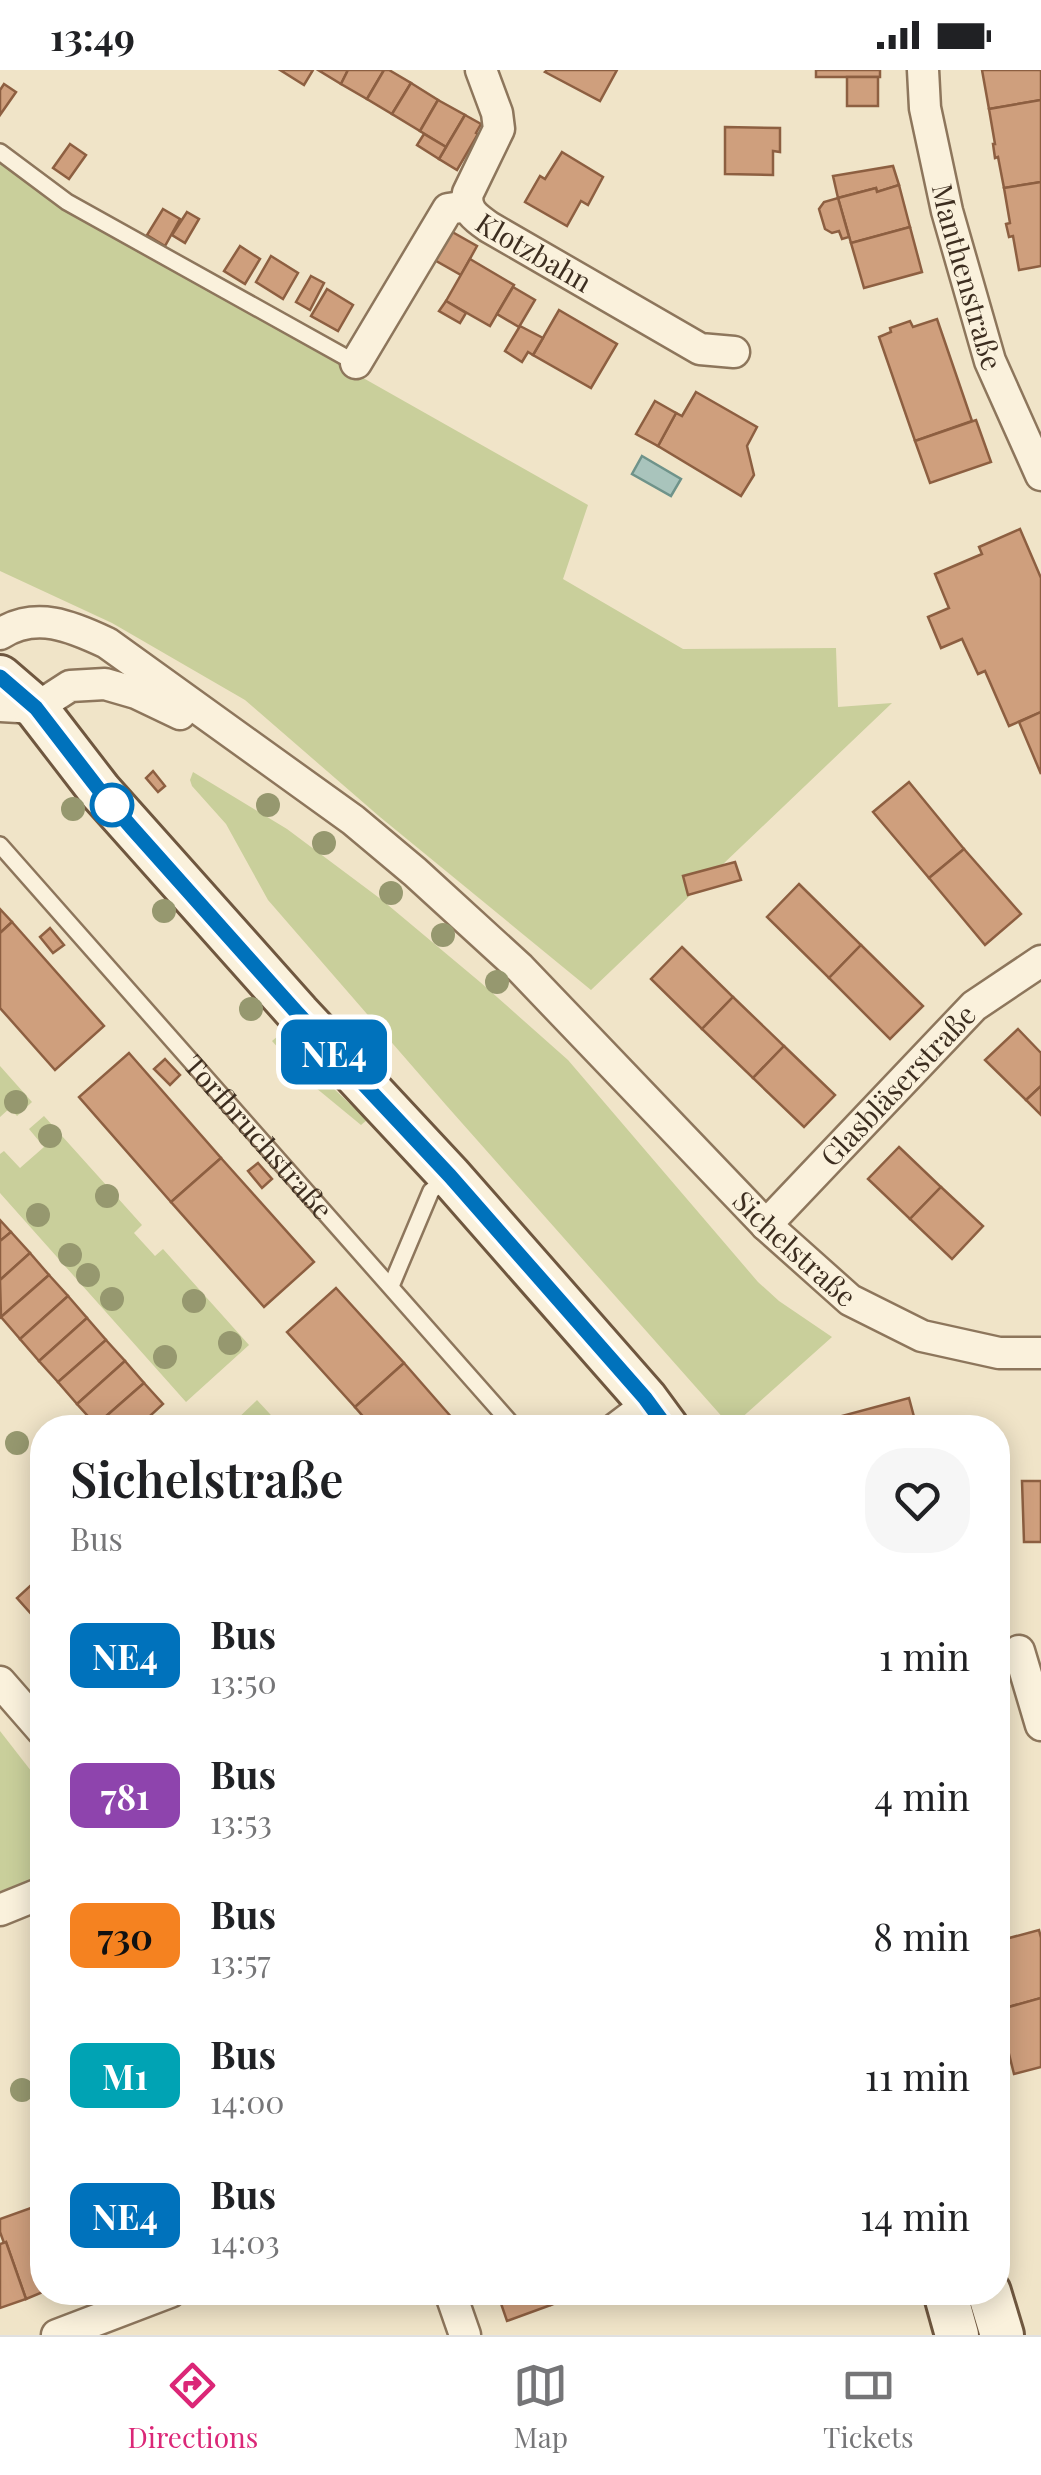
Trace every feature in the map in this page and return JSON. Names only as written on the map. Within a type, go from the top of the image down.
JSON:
[{"type":"main road","points":[[0,677],[18,707],[100,791],[298,1014],[450,1176],[656,1412]]},
{"type":"main road","points":[[949,2305],[957,2335]]},
{"type":"main road","points":[[968,2305],[976,2335]]},
{"type":"main road","points":[[993,2305],[1002,2335]]},
{"type":"street","name":"Klotzbahn","points":[[480,70],[500,129],[468,193],[468,206],[489,227],[700,349],[734,352]]},
{"type":"street","name":"Manthenstraße","points":[[923,70],[925,108],[947,211],[984,342],[1041,474]]},
{"type":"street","points":[[356,363],[448,209],[468,206]]},
{"type":"street","name":"Sichelstraße","points":[[0,634],[15,625],[48,622],[76,628],[107,644],[353,820],[520,968],[766,1225],[850,1300],[922,1336],[998,1353],[1041,1353]]},
{"type":"street","name":"Sichelstraße","points":[[18,707],[70,686],[105,684],[237,739]]},
{"type":"street","name":"Glasbläserstraße","points":[[766,1225],[974,1006],[1041,960]]},
{"type":"street","points":[[1019,1651],[1041,1725]]},
{"type":"street","points":[[0,1682],[30,1716]]},
{"type":"street","points":[[0,1910],[30,1899]]},
{"type":"street","points":[[57,2335],[136,2305]]},
{"type":"street","points":[[455,2305],[465,2335]]},
{"type":"lane","points":[[0,152],[67,202],[356,363]]},
{"type":"lane","name":"Torfbruchstraße","points":[[0,845],[504,1415]]},
{"type":"lane","points":[[391,1286],[430,1191],[450,1176]]},
{"type":"green space","points":[[0,162],[64,209],[588,505],[563,579],[683,649],[836,648],[838,707],[892,703],[591,990],[245,700],[112,623],[0,571]]},
{"type":"green space","points":[[193,772],[287,829],[382,900],[480,982],[568,1060],[758,1282],[832,1337],[745,1415],[721,1415],[268,900],[226,824],[190,780]]},
{"type":"green space","points":[[278,1036],[367,1120],[361,1125],[310,1083],[272,1041]]},
{"type":"green space","points":[[0,1066],[32,1102],[17,1116],[10,1108],[0,1117]]},
{"type":"green space","points":[[44,1116],[142,1225],[134,1233],[155,1256],[163,1249],[249,1345],[186,1402],[0,1193],[0,1154],[4,1151],[20,1168],[44,1147],[29,1129]]},
{"type":"green space","points":[[257,1400],[271,1415],[241,1415]]},
{"type":"green space","points":[[0,1731],[30,1770],[30,1880],[0,1891]]},
{"type":"water","points":[[642,456],[681,479],[671,496],[632,474]]},
{"type":"building","points":[[280,70],[313,70],[304,85]]},
{"type":"building","points":[[318,70],[348,70],[341,84]]},
{"type":"building","points":[[348,70],[384,70],[367,99],[341,84]]},
{"type":"building","points":[[384,70],[411,83],[392,114],[367,99]]},
{"type":"building","points":[[547,70],[617,70],[600,101]]},
{"type":"building","points":[[816,70],[880,70],[880,77],[816,77]]},
{"type":"building","points":[[982,70],[1041,70],[1041,100],[989,109]]},
{"type":"building","points":[[847,77],[878,77],[878,106],[847,106]]},
{"type":"building","points":[[411,83],[438,100],[420,131],[392,114]]},
{"type":"building","points":[[4,84],[16,92],[0,115],[0,90]]},
{"type":"building","points":[[438,100],[465,115],[446,147],[420,131]]},
{"type":"building","points":[[1041,100],[1041,182],[1004,188],[998,157],[995,158],[989,109]]},
{"type":"building","points":[[465,115],[481,124],[457,170],[439,159]]},
{"type":"building","points":[[725,127],[780,128],[780,152],[773,151],[773,175],[725,174]]},
{"type":"building","points":[[424,134],[446,147],[439,159],[417,145]]},
{"type":"building","points":[[70,144],[86,155],[69,179],[53,168]]},
{"type":"building","points":[[562,152],[603,177],[588,205],[581,201],[567,226],[525,202],[540,176],[545,179]]},
{"type":"building","points":[[893,166],[899,185],[838,198],[833,176]]},
{"type":"building","points":[[1041,182],[1041,266],[1019,270],[1013,236],[1009,237],[1006,224],[1010,223],[1004,188]]},
{"type":"building","points":[[899,185],[910,227],[851,243],[838,198]]},
{"type":"building","points":[[838,198],[849,237],[842,239],[839,231],[825,229],[819,209],[824,202]]},
{"type":"building","points":[[163,209],[180,219],[165,246],[147,235]]},
{"type":"building","points":[[187,212],[199,219],[185,243],[172,235]]},
{"type":"building","points":[[910,227],[922,272],[864,288],[851,243]]},
{"type":"building","points":[[447,229],[477,246],[461,275],[431,258]]},
{"type":"building","points":[[240,246],[260,259],[245,284],[224,271]]},
{"type":"building","points":[[271,256],[298,273],[283,299],[256,282]]},
{"type":"building","points":[[470,259],[514,285],[490,326],[446,301]]},
{"type":"building","points":[[311,276],[324,283],[310,310],[296,302]]},
{"type":"building","points":[[513,287],[535,300],[519,327],[497,314]]},
{"type":"building","points":[[327,289],[353,305],[338,331],[311,316]]},
{"type":"building","points":[[446,301],[466,313],[460,323],[439,311]]},
{"type":"building","points":[[559,310],[617,344],[591,388],[533,355]]},
{"type":"building","points":[[937,319],[972,421],[915,441],[879,337],[910,321],[913,327]]},
{"type":"building","points":[[520,326],[543,338],[533,355],[528,352],[522,362],[505,351]]},
{"type":"building","points":[[696,392],[757,427],[747,446],[754,475],[741,496],[658,446],[676,413],[682,416]]},
{"type":"building","points":[[655,401],[676,413],[658,446],[636,434]]},
{"type":"building","points":[[976,420],[991,462],[930,483],[915,441]]},
{"type":"building","points":[[1020,529],[1041,578],[1041,712],[1009,726],[985,671],[978,674],[962,639],[941,648],[928,617],[949,608],[935,574],[982,554],[979,547]]},
{"type":"building","points":[[1041,712],[1041,774],[1019,722]]},
{"type":"building","points":[[153,771],[165,786],[158,792],[146,778]]},
{"type":"building","points":[[909,782],[964,849],[929,878],[873,812]]},
{"type":"building","points":[[964,849],[1021,914],[985,945],[929,878]]},
{"type":"building","points":[[735,862],[741,880],[688,895],[683,876]]},
{"type":"building","points":[[799,884],[861,945],[829,978],[767,917]]},
{"type":"building","points":[[0,909],[12,922],[0,933]]},
{"type":"building","points":[[12,922],[104,1026],[55,1070],[0,1008],[0,933]]},
{"type":"building","points":[[50,928],[64,945],[53,953],[40,937]]},
{"type":"building","points":[[861,945],[923,1006],[890,1039],[829,978]]},
{"type":"building","points":[[682,947],[733,997],[702,1029],[651,979]]},
{"type":"building","points":[[733,997],[784,1046],[753,1078],[702,1029]]},
{"type":"building","points":[[1018,1029],[1041,1053],[1041,1086],[1026,1100],[985,1060]]},
{"type":"building","points":[[784,1046],[835,1095],[804,1127],[753,1078]]},
{"type":"building","points":[[129,1053],[221,1158],[171,1202],[79,1097]]},
{"type":"building","points":[[165,1059],[180,1075],[170,1085],[154,1069]]},
{"type":"building","points":[[1041,1086],[1041,1115],[1026,1100]]},
{"type":"building","points":[[899,1147],[941,1187],[910,1219],[868,1179]]},
{"type":"building","points":[[221,1158],[314,1262],[264,1307],[171,1202]]},
{"type":"building","points":[[258,1163],[272,1179],[262,1188],[248,1171]]},
{"type":"building","points":[[941,1187],[983,1226],[952,1259],[910,1219]]},
{"type":"building","points":[[0,1220],[11,1232],[0,1241]]},
{"type":"building","points":[[11,1232],[30,1253],[0,1280],[0,1241]]},
{"type":"building","points":[[30,1253],[49,1275],[1,1317],[0,1280]]},
{"type":"building","points":[[49,1275],[68,1296],[20,1339],[1,1317]]},
{"type":"building","points":[[336,1288],[404,1363],[355,1407],[287,1332]]},
{"type":"building","points":[[68,1296],[87,1318],[39,1361],[20,1339]]},
{"type":"building","points":[[87,1318],[106,1340],[58,1382],[39,1361]]},
{"type":"building","points":[[106,1340],[125,1361],[77,1404],[58,1382]]},
{"type":"building","points":[[125,1361],[144,1383],[107,1415],[87,1415],[77,1404]]},
{"type":"building","points":[[404,1363],[450,1415],[362,1415],[355,1407]]},
{"type":"building","points":[[144,1383],[163,1404],[151,1415],[107,1415]]},
{"type":"building","points":[[909,1398],[914,1415],[845,1415]]},
{"type":"building","points":[[1022,1481],[1041,1481],[1041,1542],[1024,1542]]},
{"type":"building","points":[[30,1586],[30,1613],[17,1598]]},
{"type":"building","points":[[1039,1930],[1041,1998],[1010,2007],[1010,1938]]},
{"type":"building","points":[[1041,1998],[1041,2067],[1014,2074],[1010,2058],[1010,2007]]},
{"type":"building","points":[[30,2208],[30,2297],[26,2299],[0,2232],[0,2219]]},
{"type":"building","points":[[6,2242],[26,2299],[0,2308],[0,2244]]},
{"type":"building","points":[[501,2305],[551,2305],[507,2321]]},
{"type":"bus line","name":"NE4","points":[[0,677],[36,708],[100,791],[298,1014],[450,1176],[657,1415]]}]
